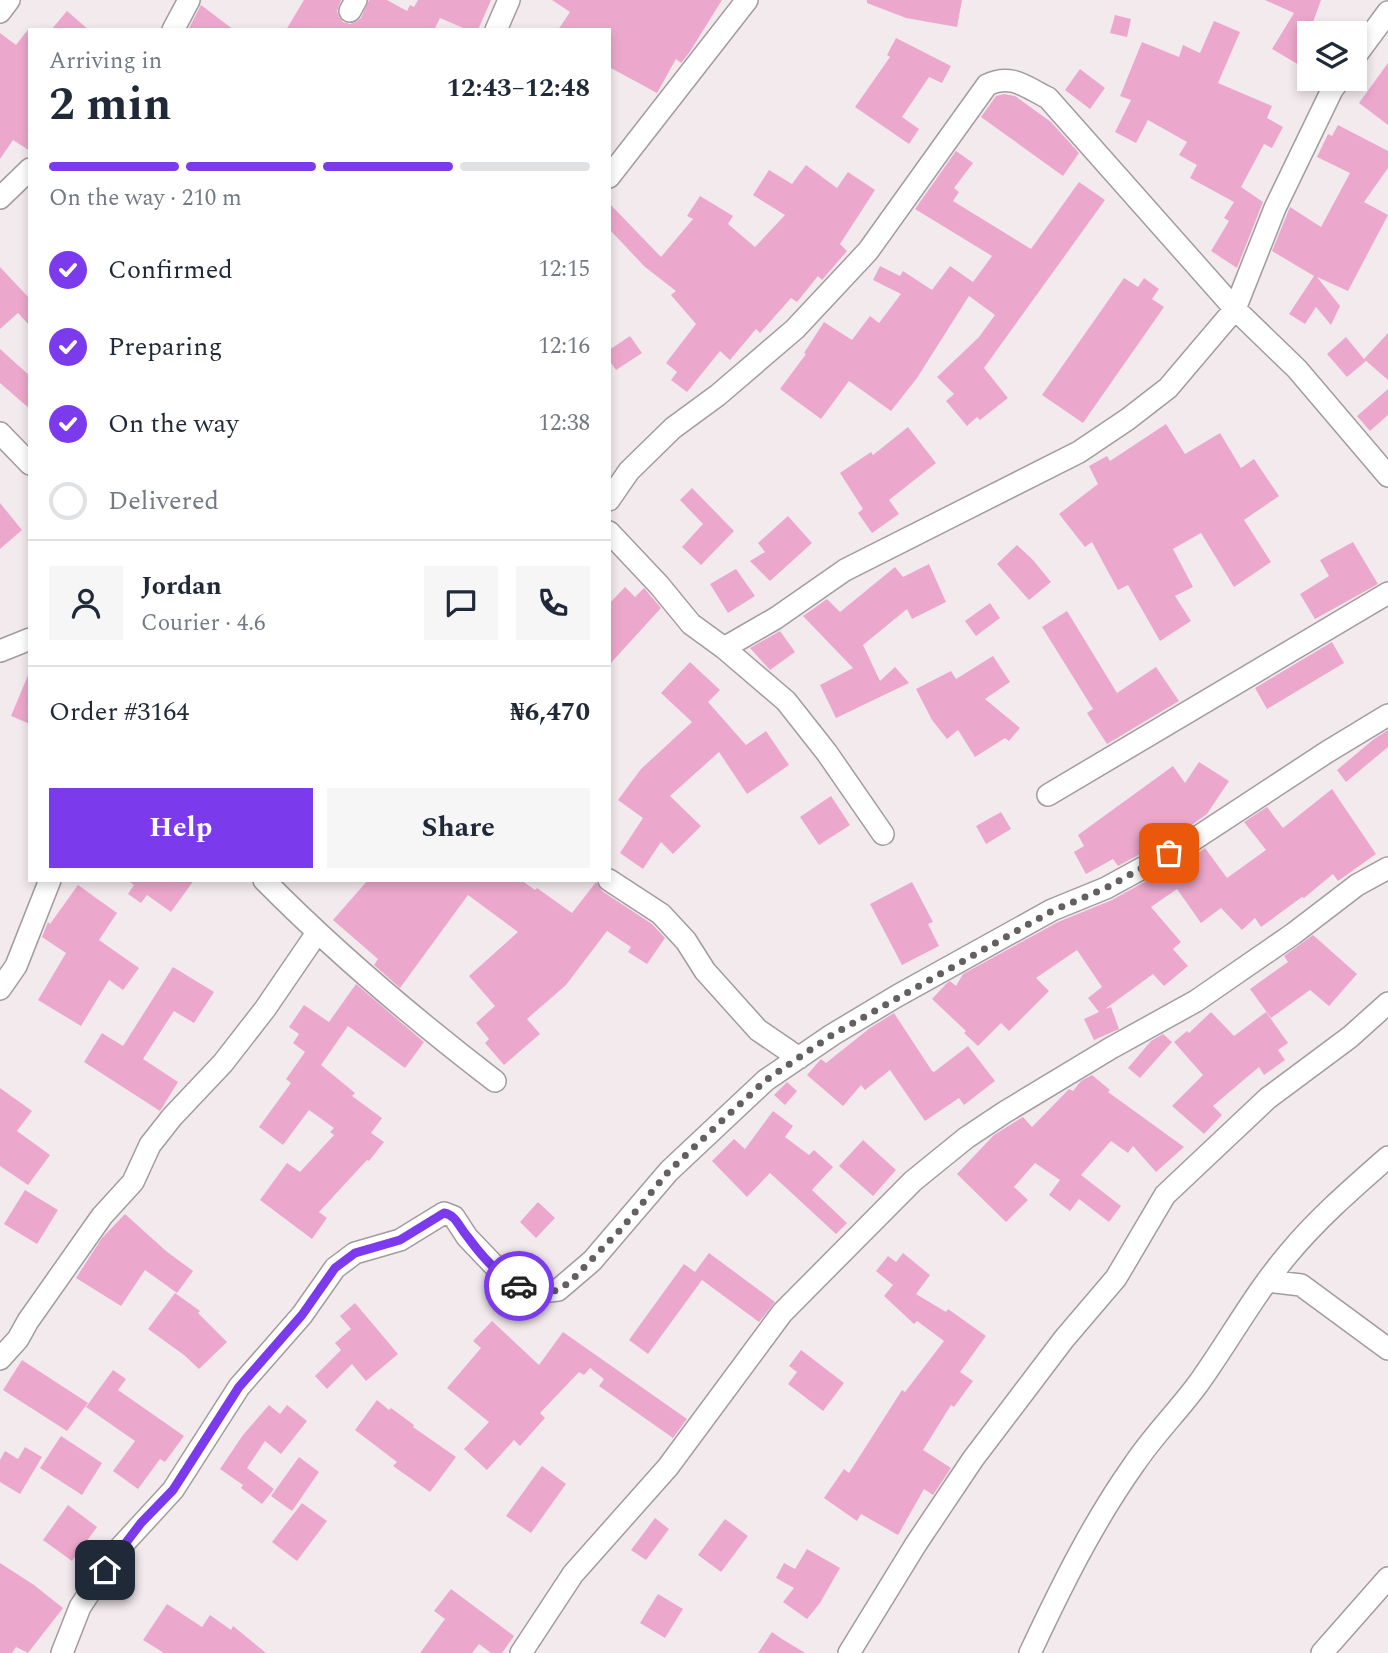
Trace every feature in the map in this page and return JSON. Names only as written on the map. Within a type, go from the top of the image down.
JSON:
[{"type":"street","points":[[0,12],[9,0]]},
{"type":"street","points":[[174,28],[189,0]]},
{"type":"street","points":[[497,28],[509,0]]},
{"type":"street","points":[[611,174],[747,0]]},
{"type":"street","points":[[1367,40],[1388,12]]},
{"type":"street","points":[[611,497],[629,471],[673,428],[795,329],[868,251],[987,85],[1000,79],[1014,81],[1048,97],[1235,309],[1297,369],[1388,475]]},
{"type":"street","points":[[724,648],[776,618],[845,570],[1079,452],[1168,388],[1235,309],[1275,208],[1333,91]]},
{"type":"street","points":[[0,198],[28,172]]},
{"type":"street","points":[[0,433],[28,462]]},
{"type":"street","points":[[611,535],[659,585],[691,624],[724,648],[786,701],[827,753],[883,834]]},
{"type":"street","points":[[1048,795],[1388,593]]},
{"type":"street","points":[[0,652],[28,640]]},
{"type":"street","points":[[62,1653],[80,1607],[117,1552],[173,1490],[239,1387],[302,1315],[345,1258],[368,1248],[400,1240],[444,1213],[454,1217],[467,1237],[509,1280],[532,1293],[558,1290],[592,1261],[669,1171],[766,1080],[832,1035],[897,996],[1042,916],[1106,888],[1190,842],[1388,715]]},
{"type":"street","points":[[521,1653],[573,1574],[668,1467],[782,1313],[914,1181],[966,1138],[1005,1112],[1196,1001],[1293,934],[1357,885],[1388,868]]},
{"type":"street","points":[[611,881],[661,914],[686,941],[705,971],[758,1030],[799,1058]]},
{"type":"street","points":[[0,989],[16,966],[49,882]]},
{"type":"street","points":[[266,882],[317,933],[410,1015],[495,1081]]},
{"type":"street","points":[[0,1359],[18,1339],[102,1216],[133,1182],[150,1145],[172,1117],[223,1063],[265,1009],[317,933]]},
{"type":"street","points":[[849,1653],[916,1544],[973,1460],[1064,1339],[1116,1278],[1165,1195],[1268,1098],[1350,1037],[1388,1003]]},
{"type":"street","points":[[1030,1653],[1060,1588],[1099,1516],[1136,1460],[1197,1385],[1267,1281],[1290,1252],[1353,1188],[1388,1157]]},
{"type":"street","points":[[1290,1252],[1301,1285]]},
{"type":"street","points":[[1267,1281],[1301,1285],[1388,1349]]},
{"type":"street","points":[[1322,1653],[1388,1578]]},
{"type":"building","points":[[304,0],[341,0],[337,11],[339,17],[350,24],[361,18],[369,0],[387,0],[407,11],[410,5],[414,7],[418,0],[491,0],[479,28],[463,28],[440,18],[435,28],[287,28]]},
{"type":"building","points":[[552,0],[722,0],[689,53],[681,63],[676,59],[657,93],[611,68],[611,28],[559,28],[570,12]]},
{"type":"building","points":[[867,0],[962,0],[957,27],[906,18],[867,3]]},
{"type":"building","points":[[1265,0],[1321,0],[1313,21],[1297,21],[1297,64],[1272,49],[1294,13]]},
{"type":"building","points":[[201,5],[231,28],[189,28]]},
{"type":"building","points":[[67,11],[87,28],[53,28]]},
{"type":"building","points":[[1115,15],[1131,19],[1127,37],[1110,33]]},
{"type":"building","points":[[1214,21],[1240,32],[1218,83],[1272,106],[1267,118],[1283,127],[1272,148],[1264,144],[1241,187],[1263,202],[1237,268],[1211,251],[1229,221],[1224,218],[1234,202],[1190,178],[1197,165],[1179,155],[1187,142],[1148,120],[1136,143],[1115,132],[1131,100],[1120,96],[1142,42],[1179,57],[1183,45],[1200,53]]},
{"type":"building","points":[[28,30],[28,150],[13,140],[0,159],[0,33],[16,45]]},
{"type":"building","points":[[896,38],[951,66],[942,83],[929,77],[902,117],[919,129],[909,144],[855,107],[890,57],[887,55]]},
{"type":"building","points":[[1388,63],[1388,125],[1359,103]]},
{"type":"building","points":[[1080,69],[1105,88],[1090,109],[1065,90]]},
{"type":"building","points":[[996,96],[1015,96],[1051,122],[1079,153],[1063,176],[981,117]]},
{"type":"building","points":[[1338,125],[1388,151],[1388,168],[1364,202],[1388,215],[1348,291],[1317,277],[1340,306],[1331,325],[1316,307],[1305,324],[1289,314],[1314,276],[1272,251],[1290,207],[1321,227],[1350,173],[1317,157],[1328,134],[1332,136]]},
{"type":"building","points":[[956,151],[973,163],[954,188],[959,192],[953,201],[1031,249],[1079,182],[1105,200],[984,368],[1008,398],[980,420],[977,417],[967,426],[946,401],[954,394],[937,377],[979,337],[995,315],[969,296],[917,378],[891,411],[849,381],[821,419],[780,389],[806,354],[804,353],[824,322],[852,340],[870,316],[879,323],[901,294],[873,280],[880,266],[900,276],[903,271],[932,290],[950,266],[973,282],[992,256],[915,209]]},
{"type":"building","points":[[806,165],[837,188],[848,172],[875,190],[840,244],[847,251],[822,280],[818,276],[797,302],[791,298],[760,333],[756,329],[730,360],[720,351],[687,392],[671,380],[677,372],[666,363],[696,324],[671,295],[676,291],[645,267],[611,231],[611,205],[661,257],[693,219],[687,216],[700,196],[733,216],[728,224],[755,247],[785,215],[753,195],[769,170],[792,184]]},
{"type":"building","points":[[0,267],[28,297],[28,324],[18,313],[0,329]]},
{"type":"building","points":[[1124,278],[1138,287],[1144,278],[1159,289],[1152,299],[1164,307],[1083,423],[1042,395]]},
{"type":"building","points":[[1388,333],[1388,380],[1365,360],[1347,377],[1327,354],[1346,337],[1364,359]]},
{"type":"building","points":[[630,336],[642,353],[616,370],[611,363],[611,349]]},
{"type":"building","points":[[0,349],[28,374],[28,407],[0,383]]},
{"type":"building","points":[[1388,389],[1388,415],[1370,431],[1357,416]]},
{"type":"building","points":[[1166,424],[1185,454],[1220,433],[1241,468],[1254,459],[1279,496],[1244,520],[1271,562],[1234,587],[1201,533],[1173,549],[1193,587],[1175,596],[1191,621],[1160,641],[1128,585],[1118,590],[1092,542],[1085,547],[1059,514],[1098,484],[1089,466],[1107,456],[1110,461]]},
{"type":"building","points":[[908,427],[936,463],[889,500],[899,514],[872,533],[858,513],[863,509],[840,473],[871,452],[873,455]]},
{"type":"building","points":[[692,488],[734,531],[701,565],[682,547],[703,524],[680,500]]},
{"type":"building","points":[[0,503],[22,530],[0,549]]},
{"type":"building","points":[[788,516],[812,543],[770,581],[750,561],[765,552],[758,543]]},
{"type":"building","points":[[1353,542],[1378,584],[1315,619],[1300,594],[1329,576],[1320,560]]},
{"type":"building","points":[[1017,545],[1051,582],[1029,600],[997,564]]},
{"type":"building","points":[[929,564],[946,602],[912,619],[907,609],[863,645],[880,681],[895,667],[909,683],[836,718],[820,685],[853,668],[803,616],[827,599],[840,612],[895,567],[903,577]]},
{"type":"building","points":[[736,569],[755,596],[728,613],[710,584]]},
{"type":"building","points":[[625,587],[635,597],[644,588],[661,608],[611,663],[611,602]]},
{"type":"building","points":[[990,603],[1000,618],[976,636],[965,621]]},
{"type":"building","points":[[1067,611],[1117,693],[1156,667],[1179,701],[1107,744],[1087,713],[1093,709],[1042,627]]},
{"type":"building","points":[[780,631],[795,652],[770,670],[750,648]]},
{"type":"building","points":[[1332,642],[1344,663],[1267,709],[1255,688]]},
{"type":"building","points":[[993,656],[1010,682],[985,699],[1020,728],[1009,741],[1005,738],[975,757],[958,730],[947,739],[932,720],[916,689],[951,671],[956,679]]},
{"type":"building","points":[[690,662],[720,690],[708,702],[746,745],[766,731],[789,765],[747,794],[719,752],[670,796],[701,826],[673,854],[661,842],[643,869],[620,853],[643,818],[618,800],[641,769],[692,722],[661,693]]},
{"type":"building","points":[[28,675],[28,723],[11,716]]},
{"type":"building","points":[[1388,730],[1388,747],[1346,782],[1337,770]]},
{"type":"building","points":[[1199,762],[1229,781],[1207,814],[1183,831],[1118,866],[1113,859],[1086,874],[1074,852],[1084,846],[1078,835],[1173,766],[1185,783]]},
{"type":"building","points":[[1332,789],[1376,854],[1338,881],[1333,874],[1304,898],[1261,927],[1255,918],[1242,930],[1221,908],[1201,923],[1177,889],[1151,907],[1181,942],[1173,949],[1188,966],[1164,986],[1153,974],[1105,1009],[1111,1007],[1119,1029],[1094,1040],[1084,1019],[1099,1012],[1088,998],[1102,987],[1077,950],[1036,978],[1049,991],[1009,1031],[1001,1023],[978,1046],[932,999],[950,981],[956,986],[963,974],[1058,922],[1112,900],[1173,866],[1164,880],[1205,848],[1227,878],[1266,850],[1244,822],[1267,807],[1283,828]]},
{"type":"building","points":[[831,796],[850,825],[819,845],[800,817]]},
{"type":"building","points":[[1001,812],[1011,829],[986,844],[976,826]]},
{"type":"building","points":[[130,882],[193,882],[171,912],[147,895],[141,903],[128,894],[134,885]]},
{"type":"building","points":[[366,882],[524,882],[572,913],[596,882],[602,891],[652,924],[665,938],[647,964],[628,952],[631,947],[607,931],[566,985],[527,1019],[540,1034],[504,1065],[485,1043],[489,1039],[476,1023],[495,1006],[469,976],[518,932],[468,895],[400,988],[374,965],[378,959],[333,920]]},
{"type":"building","points":[[912,882],[933,922],[928,924],[939,946],[902,965],[870,904]]},
{"type":"building","points":[[78,885],[117,913],[99,940],[139,968],[123,990],[109,980],[81,1026],[38,1000],[66,953],[42,937],[48,922],[50,924]]},
{"type":"building","points":[[1313,935],[1357,974],[1329,1006],[1310,990],[1271,1018],[1250,989],[1288,962],[1284,956]]},
{"type":"building","points":[[173,967],[214,992],[194,1023],[174,1011],[143,1059],[178,1082],[160,1111],[84,1062],[102,1033],[123,1046]]},
{"type":"building","points":[[356,984],[424,1042],[405,1068],[348,1026],[321,1065],[355,1093],[352,1096],[382,1118],[371,1133],[384,1142],[319,1212],[327,1218],[312,1239],[260,1200],[287,1163],[300,1172],[334,1135],[330,1132],[334,1128],[309,1110],[283,1145],[259,1127],[291,1083],[286,1079],[305,1052],[293,1043],[299,1034],[289,1027],[304,1005],[329,1022]]},
{"type":"building","points":[[1211,1012],[1234,1036],[1266,1012],[1288,1043],[1278,1050],[1285,1060],[1264,1075],[1259,1067],[1213,1106],[1222,1115],[1204,1134],[1172,1106],[1203,1075],[1174,1042],[1187,1031],[1189,1033]]},
{"type":"building","points":[[894,1013],[932,1071],[968,1046],[995,1081],[964,1105],[959,1098],[925,1121],[890,1070],[865,1090],[861,1085],[843,1106],[807,1075],[821,1059],[826,1063],[870,1028]]},
{"type":"building","points":[[1163,1034],[1172,1042],[1140,1078],[1128,1068],[1151,1041]]},
{"type":"building","points":[[1092,1075],[1110,1090],[1108,1092],[1184,1147],[1156,1172],[1133,1146],[1128,1153],[1111,1141],[1081,1175],[1121,1206],[1109,1222],[1079,1199],[1070,1211],[1049,1195],[1060,1180],[1035,1163],[1014,1187],[1028,1200],[1006,1222],[957,1174],[994,1135],[1023,1117],[1032,1127],[1069,1089],[1073,1091],[1081,1081]]},
{"type":"building","points":[[787,1082],[797,1091],[785,1105],[774,1095]]},
{"type":"building","points":[[0,1088],[32,1111],[17,1131],[50,1155],[28,1185],[0,1166]]},
{"type":"building","points":[[773,1111],[793,1126],[785,1137],[809,1155],[814,1150],[833,1167],[812,1190],[847,1223],[836,1234],[770,1173],[747,1197],[712,1161],[734,1139],[745,1149]]},
{"type":"building","points":[[863,1140],[896,1170],[873,1196],[839,1166]]},
{"type":"building","points":[[25,1190],[58,1210],[37,1244],[4,1224]]},
{"type":"building","points":[[538,1202],[555,1218],[536,1238],[520,1222]]},
{"type":"building","points":[[125,1214],[193,1271],[177,1293],[145,1270],[121,1306],[76,1278],[102,1238]]},
{"type":"building","points":[[709,1253],[775,1302],[759,1322],[702,1280],[648,1354],[629,1340],[684,1264],[695,1272]]},
{"type":"building","points":[[903,1253],[930,1275],[916,1294],[946,1312],[948,1309],[986,1336],[960,1372],[973,1381],[954,1407],[951,1405],[923,1450],[951,1468],[933,1495],[924,1489],[898,1535],[861,1514],[857,1521],[824,1498],[844,1469],[849,1473],[902,1390],[905,1392],[944,1341],[917,1321],[914,1324],[884,1296],[893,1285],[876,1271],[888,1256],[896,1262]]},
{"type":"building","points":[[175,1293],[200,1311],[198,1313],[227,1342],[199,1369],[148,1329]]},
{"type":"building","points":[[355,1303],[398,1354],[366,1381],[352,1364],[327,1389],[315,1376],[341,1350],[335,1343],[351,1329],[340,1316]]},
{"type":"building","points":[[492,1321],[539,1365],[563,1332],[687,1419],[673,1438],[599,1386],[604,1379],[590,1368],[584,1375],[579,1372],[540,1413],[545,1418],[520,1446],[514,1440],[487,1470],[464,1449],[489,1422],[447,1388],[481,1348],[473,1341]]},
{"type":"building","points":[[801,1350],[844,1383],[823,1411],[788,1384],[797,1372],[789,1366]]},
{"type":"building","points":[[22,1360],[88,1403],[67,1431],[3,1390]]},
{"type":"building","points":[[113,1370],[126,1379],[118,1390],[184,1436],[165,1462],[160,1459],[138,1489],[113,1471],[135,1441],[86,1407]]},
{"type":"building","points":[[377,1400],[456,1457],[430,1492],[393,1466],[397,1462],[355,1430]]},
{"type":"building","points":[[269,1405],[280,1414],[287,1405],[307,1421],[281,1454],[265,1441],[247,1468],[274,1489],[262,1504],[241,1488],[243,1485],[220,1469],[243,1435]]},
{"type":"building","points":[[61,1436],[102,1463],[82,1495],[40,1468]]},
{"type":"building","points":[[25,1447],[42,1457],[20,1494],[0,1482],[0,1460],[5,1451],[18,1459]]},
{"type":"building","points":[[299,1457],[319,1472],[292,1511],[271,1496]]},
{"type":"building","points":[[542,1466],[566,1484],[531,1533],[506,1516]]},
{"type":"building","points":[[302,1503],[327,1521],[297,1561],[272,1542]]},
{"type":"building","points":[[68,1505],[97,1527],[72,1561],[43,1540]]},
{"type":"building","points":[[655,1518],[669,1529],[646,1560],[631,1550]]},
{"type":"building","points":[[725,1519],[748,1536],[721,1572],[698,1555]]},
{"type":"building","points":[[807,1549],[840,1568],[820,1603],[807,1619],[783,1602],[794,1588],[776,1578],[784,1563],[795,1569]]},
{"type":"building","points":[[0,1563],[63,1608],[28,1653],[16,1647],[12,1653],[0,1653]]},
{"type":"building","points":[[451,1589],[514,1636],[502,1653],[491,1653],[479,1644],[472,1653],[420,1653],[445,1619],[434,1611]]},
{"type":"building","points":[[658,1594],[683,1609],[665,1638],[640,1623]]},
{"type":"building","points":[[167,1604],[202,1627],[210,1615],[231,1630],[233,1626],[266,1653],[164,1653],[143,1640]]},
{"type":"building","points":[[772,1632],[782,1639],[805,1653],[758,1653]]},
{"type":"way so far","points":[[519,1286],[532,1293],[543,1293],[558,1290],[570,1282],[638,1211],[660,1180],[727,1116],[766,1080],[832,1035],[1052,911],[1106,888],[1169,853]]},
{"type":"route","points":[[105,1570],[141,1523],[173,1490],[239,1387],[302,1315],[345,1258],[368,1248],[400,1240],[444,1213],[454,1217],[467,1237],[509,1280],[519,1286]]}]
